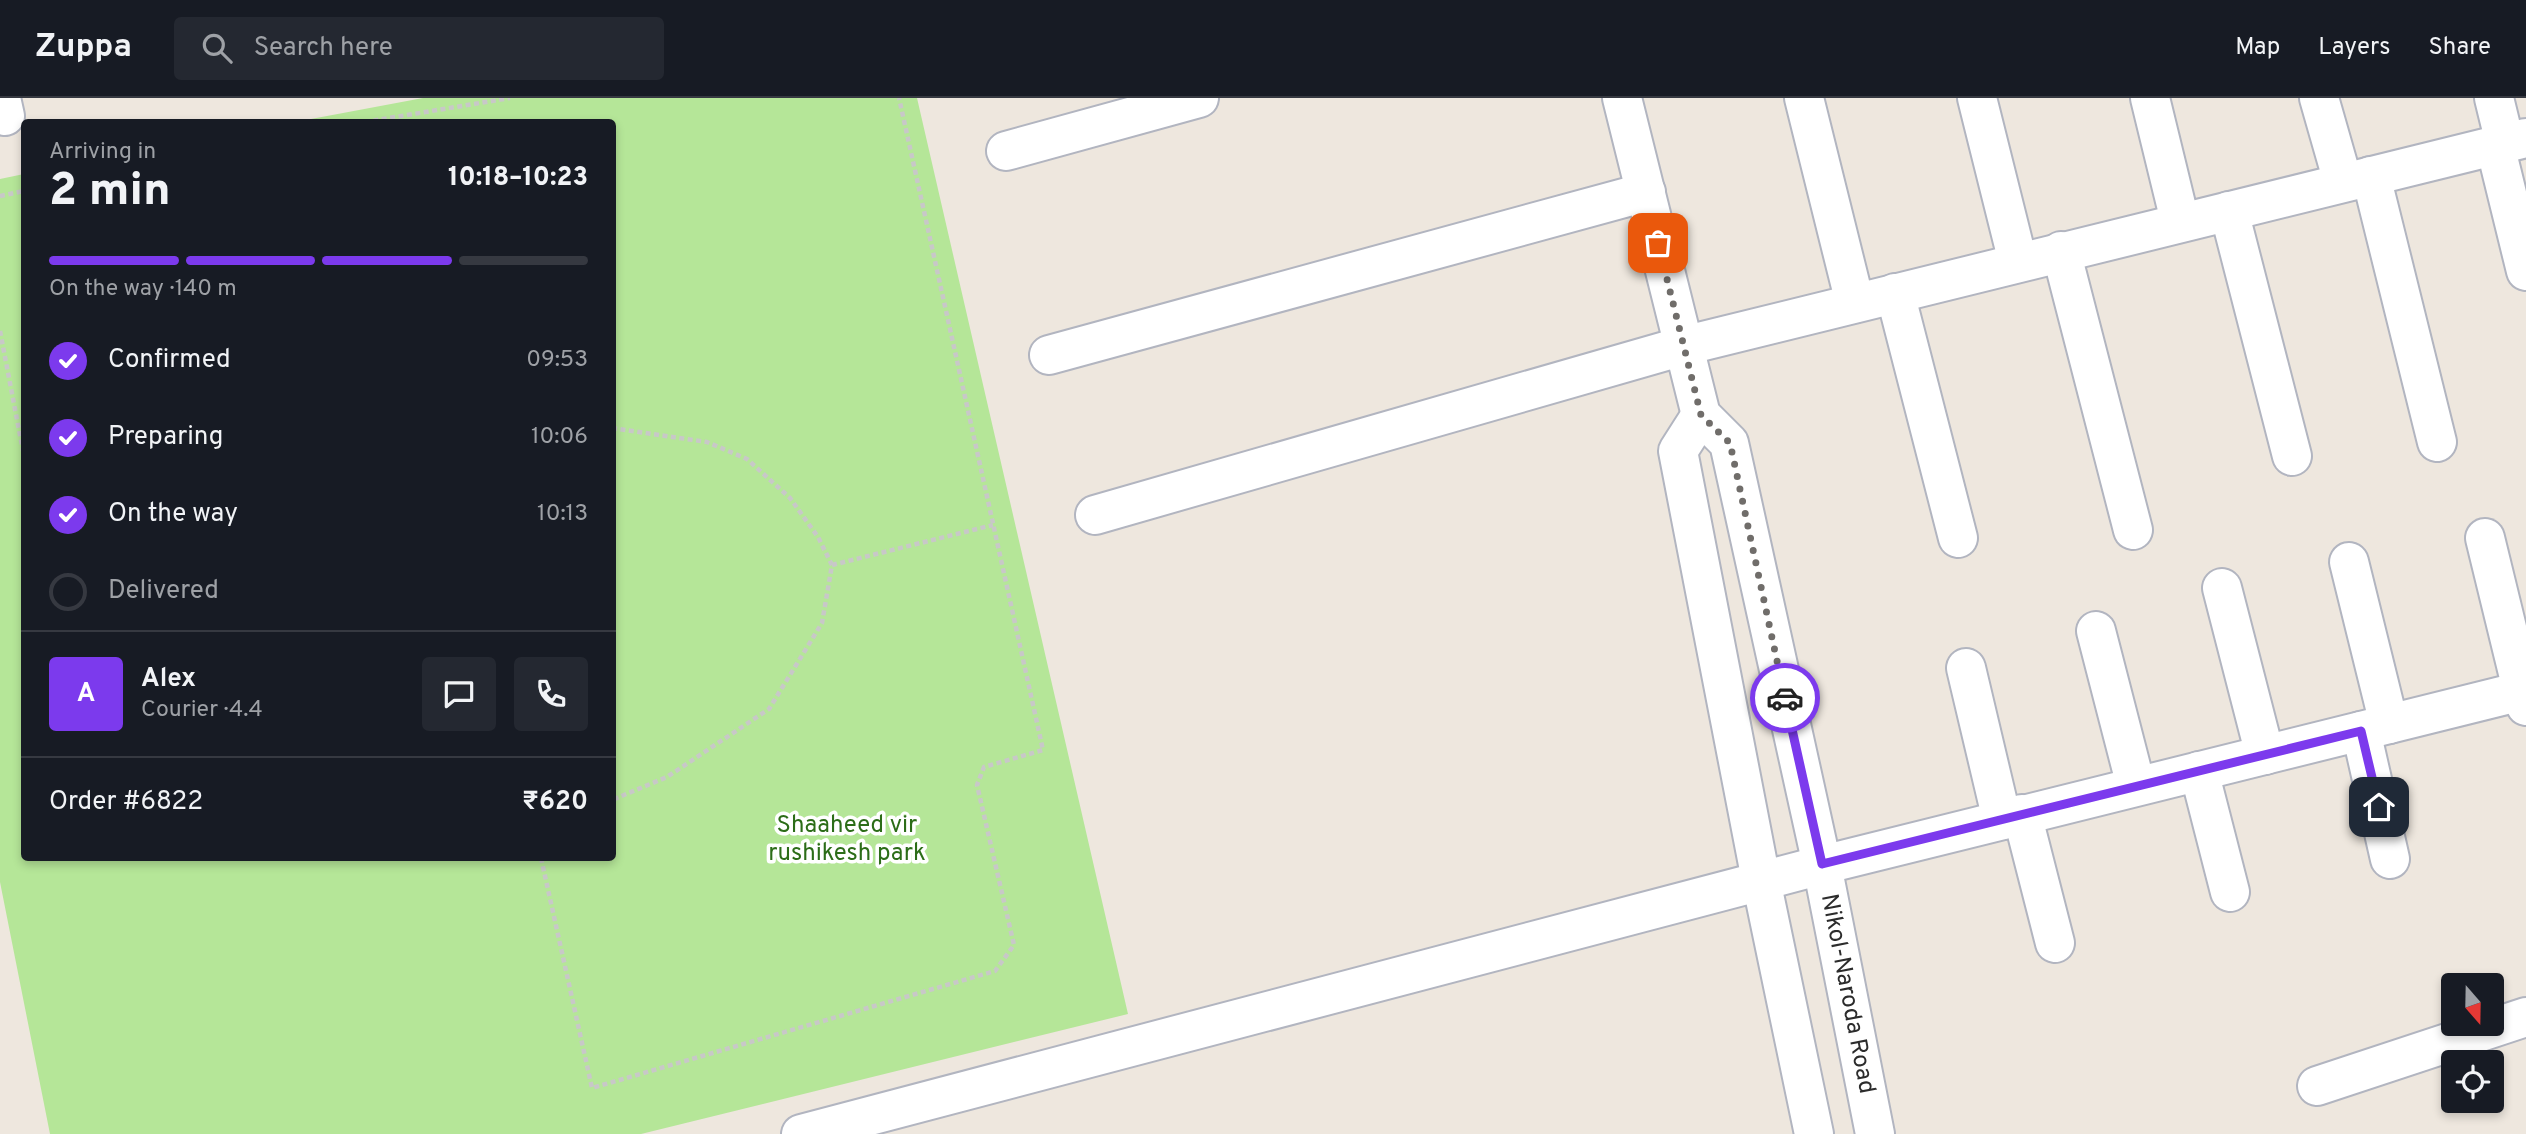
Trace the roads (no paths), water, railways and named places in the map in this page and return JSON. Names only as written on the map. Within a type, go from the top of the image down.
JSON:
[{"type":"street","points":[[1006,151],[1199,98]]},
{"type":"street","points":[[1622,98],[1701,415],[1678,451],[1761,880],[1814,1134]]},
{"type":"street","points":[[1804,98],[1856,303]]},
{"type":"street","points":[[1977,98],[2018,262]]},
{"type":"street","points":[[2150,98],[2180,221]]},
{"type":"street","points":[[2319,98],[2357,179],[2437,442]]},
{"type":"street","points":[[2494,98],[2509,142],[2526,271]]},
{"type":"street","points":[[1095,515],[1683,346],[2180,221],[2509,142]]},
{"type":"street","points":[[1049,355],[1646,192]]},
{"type":"street","points":[[2229,211],[2292,456]]},
{"type":"street","points":[[2061,251],[2133,530]]},
{"type":"street","points":[[1895,293],[1958,538]]},
{"type":"street","name":"Nikol-Naroda Road","points":[[1701,415],[1730,443],[1822,864],[1875,1134]]},
{"type":"street","points":[[801,1134],[1822,864],[2375,728],[2525,696],[2485,538]]},
{"type":"street","points":[[2349,562],[2375,728],[2390,859]]},
{"type":"street","points":[[2222,588],[2265,755]]},
{"type":"street","points":[[2096,631],[2136,786]]},
{"type":"street","points":[[1966,668],[2012,817],[2055,943]]},
{"type":"street","points":[[2199,771],[2230,892]]},
{"type":"street","points":[[2317,1086],[2526,1017]]},
{"type":"park label","name":"Shaaheed vir rushikesh park","points":[[847,840]]}]
